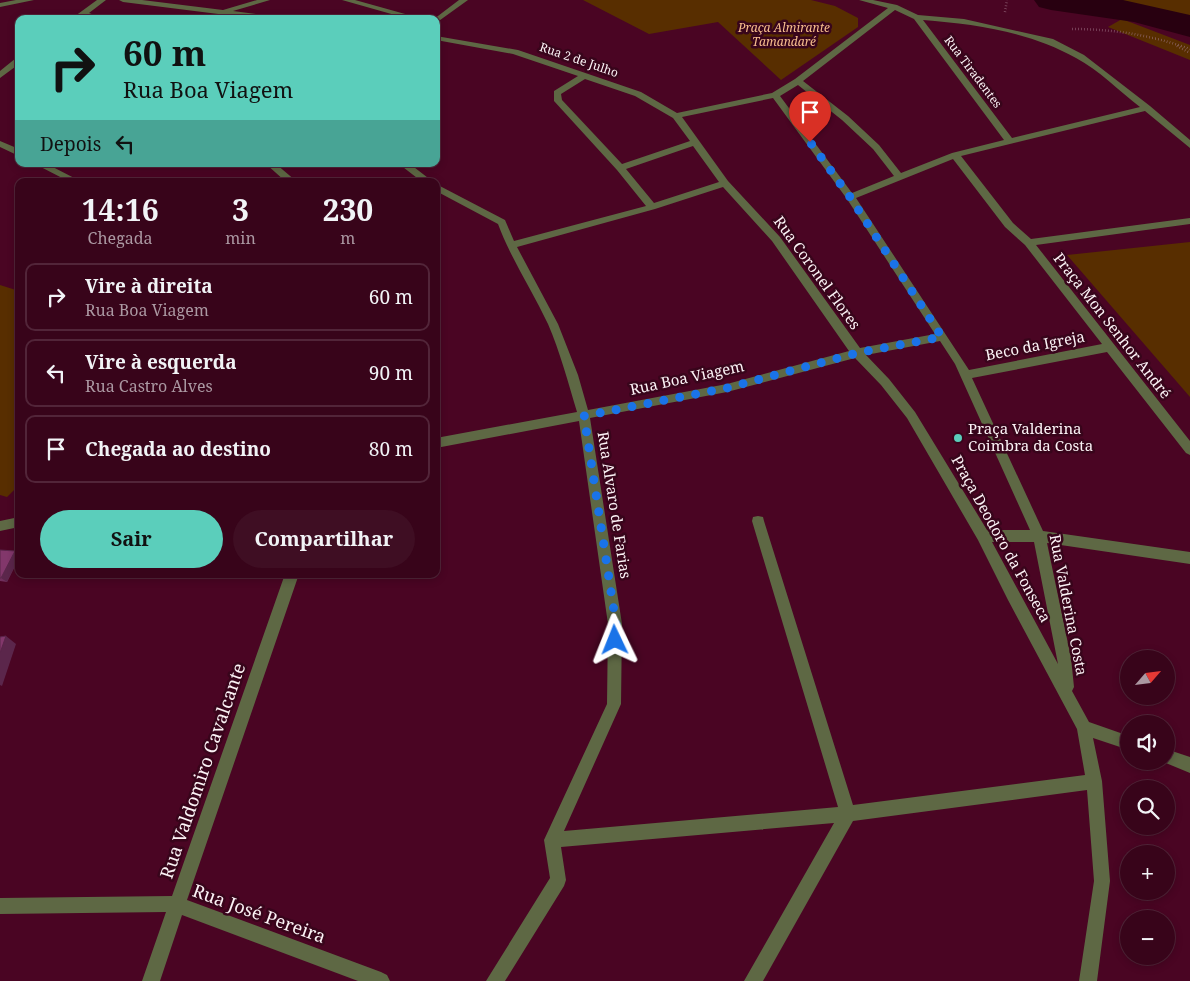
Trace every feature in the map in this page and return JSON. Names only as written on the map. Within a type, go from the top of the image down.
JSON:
[{"type":"street","points":[[0,5],[30,0]]},
{"type":"street","points":[[80,15],[102,0]]},
{"type":"street","points":[[122,0],[246,15]]},
{"type":"street","points":[[220,12],[266,0]]},
{"type":"street","points":[[346,0],[404,15]]},
{"type":"street","points":[[440,17],[464,0]]},
{"type":"street","points":[[863,0],[894,7],[917,17],[1003,30],[1050,41],[1081,57],[1147,108],[1190,145]]},
{"type":"street","points":[[676,116],[776,95],[798,81],[894,7]]},
{"type":"street","points":[[82,13],[88,15]]},
{"type":"street","name":"Rua Tiradentes","points":[[917,17],[1009,141]]},
{"type":"street","name":"Rua 2 de Julho","points":[[440,39],[515,52],[638,94],[676,116],[694,142]]},
{"type":"street","points":[[0,75],[15,63]]},
{"type":"street","points":[[584,76],[557,93],[558,101],[620,168],[652,207]]},
{"type":"street","points":[[798,81],[876,147],[900,178]]},
{"type":"street","name":"Rua Valderina Costa","points":[[776,95],[850,197],[960,363],[1039,536],[1064,658],[1067,692]]},
{"type":"street","points":[[850,197],[955,155],[1147,108]]},
{"type":"street","points":[[620,168],[694,142]]},
{"type":"street","name":"Rua Coronel Flores","points":[[694,142],[725,183],[776,239],[857,353]]},
{"type":"street","points":[[0,144],[15,151]]},
{"type":"street","name":"Praça Mon Senhor André","points":[[955,155],[1009,225],[1029,243],[1190,450]]},
{"type":"street","points":[[46,167],[70,178]]},
{"type":"street","points":[[275,167],[287,178]]},
{"type":"street","points":[[408,167],[423,178]]},
{"type":"street","points":[[511,245],[652,207],[725,183]]},
{"type":"street","name":"Rua Alvaro de Farias","points":[[440,189],[502,222],[511,245],[553,324],[572,374],[584,416],[616,624],[614,704],[552,840]]},
{"type":"street","name":"Praça Mon Senhor André","points":[[1029,243],[1190,221]]},
{"type":"street","name":"Rua Boa Viagem","points":[[440,442],[727,388],[857,353],[942,337]]},
{"type":"street","name":"Beco da Igreja","points":[[965,375],[1110,347]]},
{"type":"street","name":"Praça Deodoro da Fonseca","points":[[857,353],[911,415],[983,536],[1013,596],[1084,726],[1094,781],[1102,882],[1088,981]]},
{"type":"street","points":[[753,981],[848,814],[758,521]]},
{"type":"street","points":[[0,526],[15,523]]},
{"type":"street","points":[[983,536],[1039,536],[1190,558]]},
{"type":"street","name":"Rua Valdomiro Cavalcante","points":[[151,981],[176,904],[291,578]]},
{"type":"street","points":[[1084,726],[1120,740]]},
{"type":"street","points":[[1175,759],[1190,765]]},
{"type":"street","points":[[495,981],[558,880],[552,840],[848,814],[1094,781]]},
{"type":"street","name":"Rua José Pereira","points":[[0,906],[176,904],[381,981]]},
{"type":"path","points":[[1070,29],[1131,31],[1163,38],[1190,49]]},
{"type":"path","points":[[1163,38],[1190,53]]},
{"type":"green space","name":"Praça Almirante Tamandaré","points":[[583,0],[811,0],[835,6],[858,18],[858,27],[781,80],[718,22],[649,34]]},
{"type":"green space","points":[[1073,0],[1190,0],[1190,19]]},
{"type":"green space","points":[[1122,19],[1190,45],[1190,60],[1108,27]]},
{"type":"green space","points":[[1190,242],[1190,397],[1067,255]]},
{"type":"green space","points":[[0,285],[15,290],[15,489],[7,497],[0,495]]},
{"type":"building","points":[[0,550],[15,551],[1,578],[0,578]]},
{"type":"building","points":[[6,636],[0,653],[0,637]]},
{"type":"waterway","points":[[1051,0],[1135,12],[1190,26]]},
{"type":"place","name":"Praça Valderina Coimbra da Costa","points":[[958,438]]},
{"type":"route","points":[[615,640],[616,624],[584,416],[727,388],[857,353],[942,337],[850,197],[810,142]]}]
